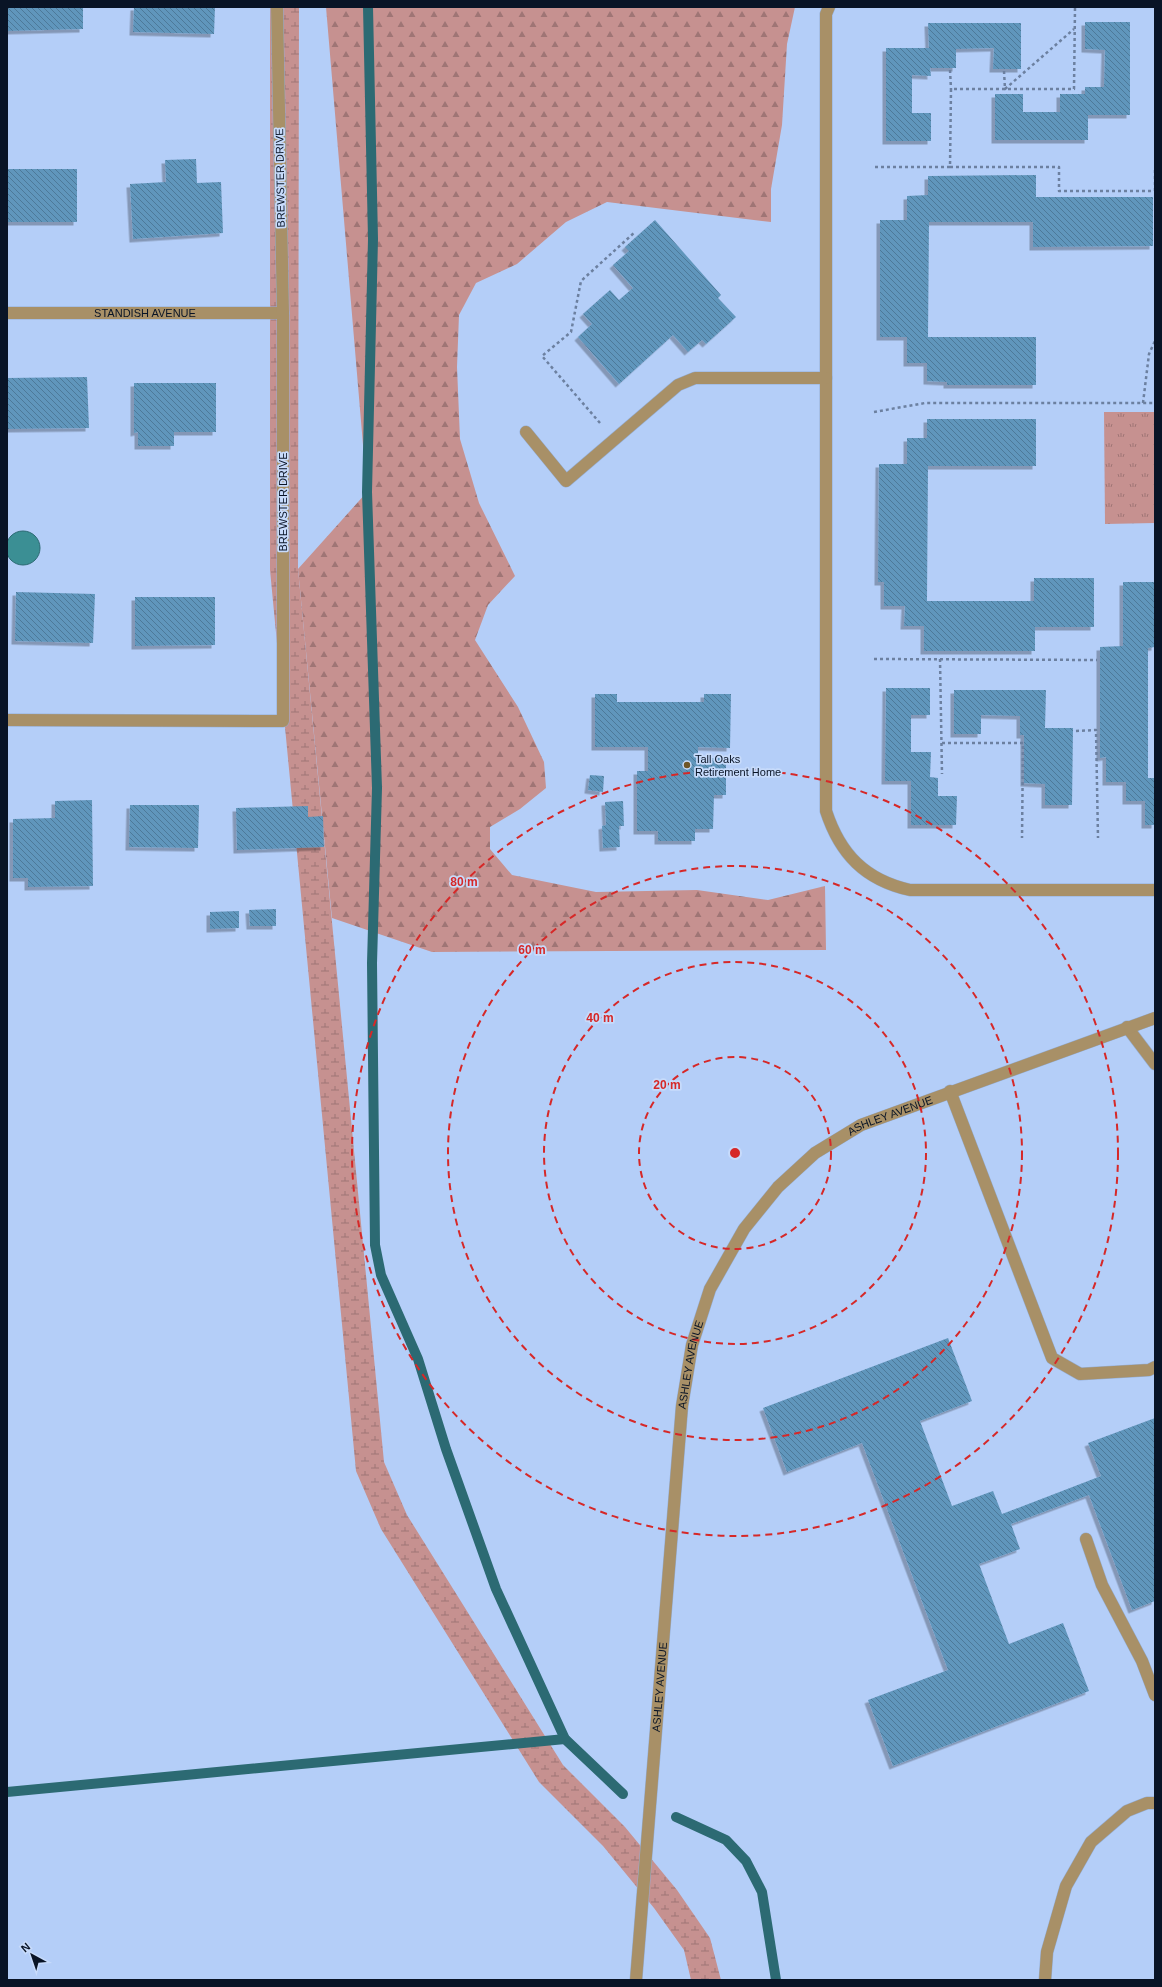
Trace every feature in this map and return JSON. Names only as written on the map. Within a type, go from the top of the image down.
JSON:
[{"type":"street","name":"BREWSTER DRIVE","points":[[7,720],[283,721],[282,314],[278,7]]},
{"type":"street","points":[[829,7],[826,14],[826,811],[839,841],[855,863],[865,871],[887,884],[910,890],[1155,890]]},
{"type":"street","name":"STANDISH AVENUE","points":[[7,312],[282,314]]},
{"type":"street","points":[[526,432],[566,481],[678,385],[695,378],[826,378]]},
{"type":"street","name":"ASHLEY AVENUE","points":[[636,1980],[682,1406],[692,1346],[710,1289],[744,1229],[778,1187],[815,1153],[861,1125],[950,1091],[1155,1018]]},
{"type":"street","points":[[1127,1027],[1155,1064]]},
{"type":"street","points":[[950,1091],[1052,1358],[1080,1374],[1149,1370],[1155,1367]]},
{"type":"street","points":[[1086,1539],[1102,1585],[1142,1661],[1155,1695]]},
{"type":"street","points":[[1045,1980],[1047,1952],[1066,1886],[1091,1842],[1127,1810],[1147,1803],[1155,1803]]},
{"type":"path","points":[[951,89],[1074,89],[1075,8]]},
{"type":"path","points":[[1005,89],[1074,28]]},
{"type":"path","points":[[950,70],[950,167]]},
{"type":"path","points":[[1004,71],[1005,89]]},
{"type":"path","points":[[875,167],[1059,167],[1059,191],[1155,191],[1155,167]]},
{"type":"path","points":[[614,440],[542,356],[571,332],[581,281],[635,232]]},
{"type":"path","points":[[1143,403],[1149,354],[1155,341]]},
{"type":"path","points":[[874,412],[924,404],[1155,402]]},
{"type":"path","points":[[874,659],[1097,660]]},
{"type":"path","points":[[940,659],[942,774]]},
{"type":"path","points":[[1076,731],[1096,730],[1098,838]]},
{"type":"path","points":[[942,743],[1023,743],[1022,838]]},
{"type":"green space","points":[[270,7],[299,7],[298,569],[384,1462],[407,1515],[563,1765],[625,1827],[677,1890],[710,1938],[721,1980],[691,1980],[684,1950],[654,1908],[603,1846],[539,1782],[381,1529],[356,1471],[270,570]]},
{"type":"green space","points":[[326,7],[795,7],[787,44],[782,125],[771,189],[771,222],[607,202],[566,222],[517,264],[476,283],[459,315],[457,367],[460,439],[479,503],[515,576],[488,605],[475,640],[518,707],[544,762],[546,788],[520,809],[490,827],[490,849],[512,875],[596,892],[697,890],[768,900],[825,886],[826,950],[432,952],[332,918],[298,569],[367,492]]},
{"type":"green space","points":[[1104,412],[1155,412],[1155,523],[1105,524]]},
{"type":"shaded area","points":[[20,531],[26,531],[30,532],[37,538],[40,548],[39,555],[33,562],[26,565],[20,565],[16,564],[9,558],[6,551],[6,545],[7,541],[13,534]]},
{"type":"building","points":[[7,7],[83,7],[83,29],[7,31]]},
{"type":"building","points":[[134,7],[215,7],[214,34],[133,32]]},
{"type":"building","points":[[1085,22],[1130,22],[1130,115],[1088,115],[1088,140],[995,140],[995,94],[1023,94],[1023,112],[1060,112],[1060,94],[1085,94],[1085,87],[1104,87],[1105,50],[1085,49]]},
{"type":"building","points":[[928,23],[1021,23],[1021,69],[993,69],[994,48],[956,49],[956,68],[930,68],[931,76],[912,75],[912,113],[931,113],[931,141],[886,141],[886,48],[929,48]]},
{"type":"building","points":[[196,159],[197,183],[221,182],[223,233],[133,239],[130,184],[166,182],[165,160]]},
{"type":"building","points":[[7,169],[77,169],[77,222],[7,222]]},
{"type":"building","points":[[1036,175],[1036,197],[1153,197],[1153,246],[1033,247],[1033,222],[929,222],[928,337],[1036,337],[1036,385],[947,385],[947,382],[927,381],[927,363],[907,363],[907,337],[880,337],[880,220],[907,220],[907,196],[928,195],[928,176]]},
{"type":"building","points":[[655,220],[721,295],[718,298],[736,317],[706,344],[702,340],[688,352],[673,335],[619,384],[578,337],[592,324],[583,314],[610,290],[619,300],[633,288],[613,265],[629,251],[625,247]]},
{"type":"building","points":[[87,377],[89,428],[7,429],[7,378]]},
{"type":"building","points":[[134,383],[216,383],[216,432],[174,432],[174,446],[138,446],[138,432],[134,433]]},
{"type":"building","points":[[927,419],[1036,419],[1036,466],[928,466],[927,601],[1034,601],[1034,578],[1094,578],[1094,627],[1035,627],[1035,651],[924,651],[924,626],[904,626],[905,606],[884,606],[884,582],[878,582],[879,464],[907,464],[907,438],[927,438]]},
{"type":"building","points":[[1123,582],[1155,582],[1155,647],[1148,648],[1148,778],[1155,778],[1155,825],[1145,825],[1145,801],[1126,801],[1126,782],[1106,782],[1106,757],[1100,758],[1100,647],[1123,646]]},
{"type":"building","points":[[16,592],[95,594],[93,643],[15,641]]},
{"type":"building","points":[[135,597],[215,597],[215,645],[135,646]]},
{"type":"building","points":[[886,688],[930,688],[930,715],[911,715],[911,752],[931,752],[930,777],[938,778],[938,796],[957,796],[956,825],[911,825],[911,781],[885,781]]},
{"type":"building","points":[[954,690],[1046,690],[1045,728],[1073,728],[1072,805],[1045,805],[1045,784],[1024,783],[1024,735],[1020,735],[1020,716],[981,715],[981,734],[954,734]]},
{"type":"building","name":"Tall Oaks Retirement Home","points":[[595,694],[617,694],[617,702],[704,702],[704,694],[731,694],[730,748],[698,747],[698,758],[726,758],[726,795],[714,795],[713,829],[695,829],[695,841],[658,841],[658,831],[637,831],[637,771],[648,771],[648,747],[595,747]]},
{"type":"building","points":[[590,775],[604,776],[603,792],[588,790]]},
{"type":"building","points":[[92,800],[93,886],[28,887],[28,878],[13,878],[13,819],[55,818],[55,801]]},
{"type":"building","points":[[623,801],[624,826],[619,826],[620,847],[603,848],[602,826],[606,825],[605,802]]},
{"type":"building","points":[[130,805],[199,805],[198,848],[129,847]]},
{"type":"building","points":[[308,806],[308,817],[323,816],[324,847],[237,850],[236,808]]},
{"type":"building","points":[[276,909],[276,926],[250,926],[249,910]]},
{"type":"building","points":[[239,911],[239,928],[210,929],[210,912]]},
{"type":"building","points":[[948,1338],[972,1401],[920,1421],[952,1506],[993,1491],[1002,1514],[1101,1476],[1088,1443],[1155,1418],[1155,1601],[1132,1610],[1089,1495],[1011,1524],[1020,1549],[979,1564],[1009,1644],[1063,1623],[1089,1691],[893,1766],[868,1700],[948,1670],[862,1443],[787,1472],[763,1408]]},
{"type":"waterway","points":[[368,7],[373,239],[367,492],[377,788],[372,963],[375,1245],[381,1275],[418,1359],[446,1449],[496,1589],[565,1739],[623,1794]]},
{"type":"waterway","points":[[7,1792],[565,1739]]},
{"type":"waterway","points":[[676,1817],[726,1840],[746,1861],[762,1892],[776,1980]]},
{"type":"place","name":"Tall Oaks Retirement Home","points":[[687,765]]}]
